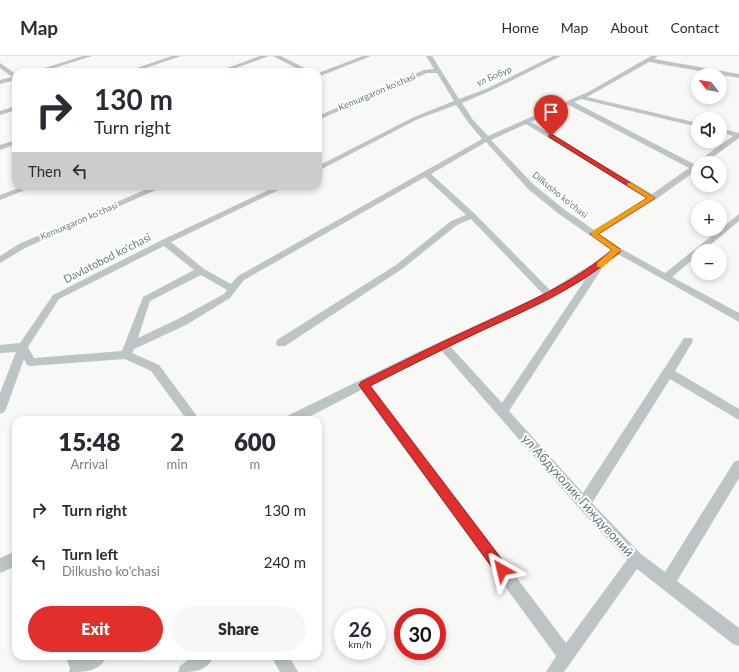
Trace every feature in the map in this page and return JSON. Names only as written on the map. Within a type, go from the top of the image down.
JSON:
[{"type":"street","points":[[48,68],[89,56]]},
{"type":"street","points":[[140,68],[178,56]]},
{"type":"street","points":[[231,68],[266,56]]},
{"type":"street","points":[[276,56],[301,68]]},
{"type":"street","points":[[322,73],[368,56]]},
{"type":"street","name":"Dilkusho ko'chasi","points":[[429,56],[470,121],[485,140],[531,187],[593,234],[617,250],[739,318]]},
{"type":"street","points":[[473,94],[483,87],[547,56]]},
{"type":"street","name":"ул Бобур","points":[[458,102],[473,94],[488,90],[558,56]]},
{"type":"street","points":[[0,349],[23,348],[31,362],[128,351],[228,296],[240,278],[425,173],[485,140],[580,97],[652,58],[739,76]]},
{"type":"street","points":[[0,65],[12,75]]},
{"type":"street","name":"Kemuxgaron ko'chasi","points":[[322,116],[426,71],[438,71]]},
{"type":"street","points":[[0,82],[12,79]]},
{"type":"street","points":[[580,97],[691,123]]},
{"type":"street","points":[[322,167],[416,118],[458,102]]},
{"type":"street","points":[[569,102],[691,162]]},
{"type":"street","points":[[0,113],[12,109]]},
{"type":"street","points":[[525,121],[652,198]]},
{"type":"street","points":[[727,132],[739,135]]},
{"type":"street","points":[[710,156],[739,135]]},
{"type":"street","points":[[0,148],[12,144]]},
{"type":"street","points":[[593,234],[652,198],[691,169]]},
{"type":"street","points":[[425,173],[472,216],[550,296]]},
{"type":"street","points":[[0,198],[21,190]]},
{"type":"street","name":"Kemuxgaron ko'chasi","points":[[0,260],[22,246],[152,190]]},
{"type":"street","name":"Davlatobod ko'chasi","points":[[0,409],[23,348],[56,297],[165,242],[275,190]]},
{"type":"street","points":[[281,342],[399,267],[454,223],[472,216]]},
{"type":"street","points":[[666,277],[739,217]]},
{"type":"street","points":[[165,242],[201,271],[232,289]]},
{"type":"street","points":[[299,416],[443,345],[550,296],[600,265],[617,250]]},
{"type":"street","points":[[503,411],[600,265]]},
{"type":"street","points":[[128,351],[146,299],[201,271]]},
{"type":"street","points":[[584,504],[688,341]]},
{"type":"street","name":"ул Абдухолик Гиждувоний","points":[[443,345],[584,504],[636,559],[554,672]]},
{"type":"street","points":[[128,351],[154,368],[191,416]]},
{"type":"street","points":[[668,372],[739,415]]},
{"type":"street","points":[[364,385],[566,656]]},
{"type":"street","points":[[667,583],[739,466]]},
{"type":"street","points":[[636,559],[739,638]]},
{"type":"street","points":[[0,566],[12,560]]},
{"type":"street","points":[[77,666],[90,660]]},
{"type":"street","points":[[186,672],[201,660]]},
{"type":"street","points":[[282,660],[290,672]]},
{"type":"slow traffic","points":[[600,265],[617,250],[593,234],[652,198],[629,184]]},
{"type":"route","points":[[502,570],[364,385],[426,353],[550,296],[600,265],[617,250],[593,234],[652,198],[551,136]]}]
